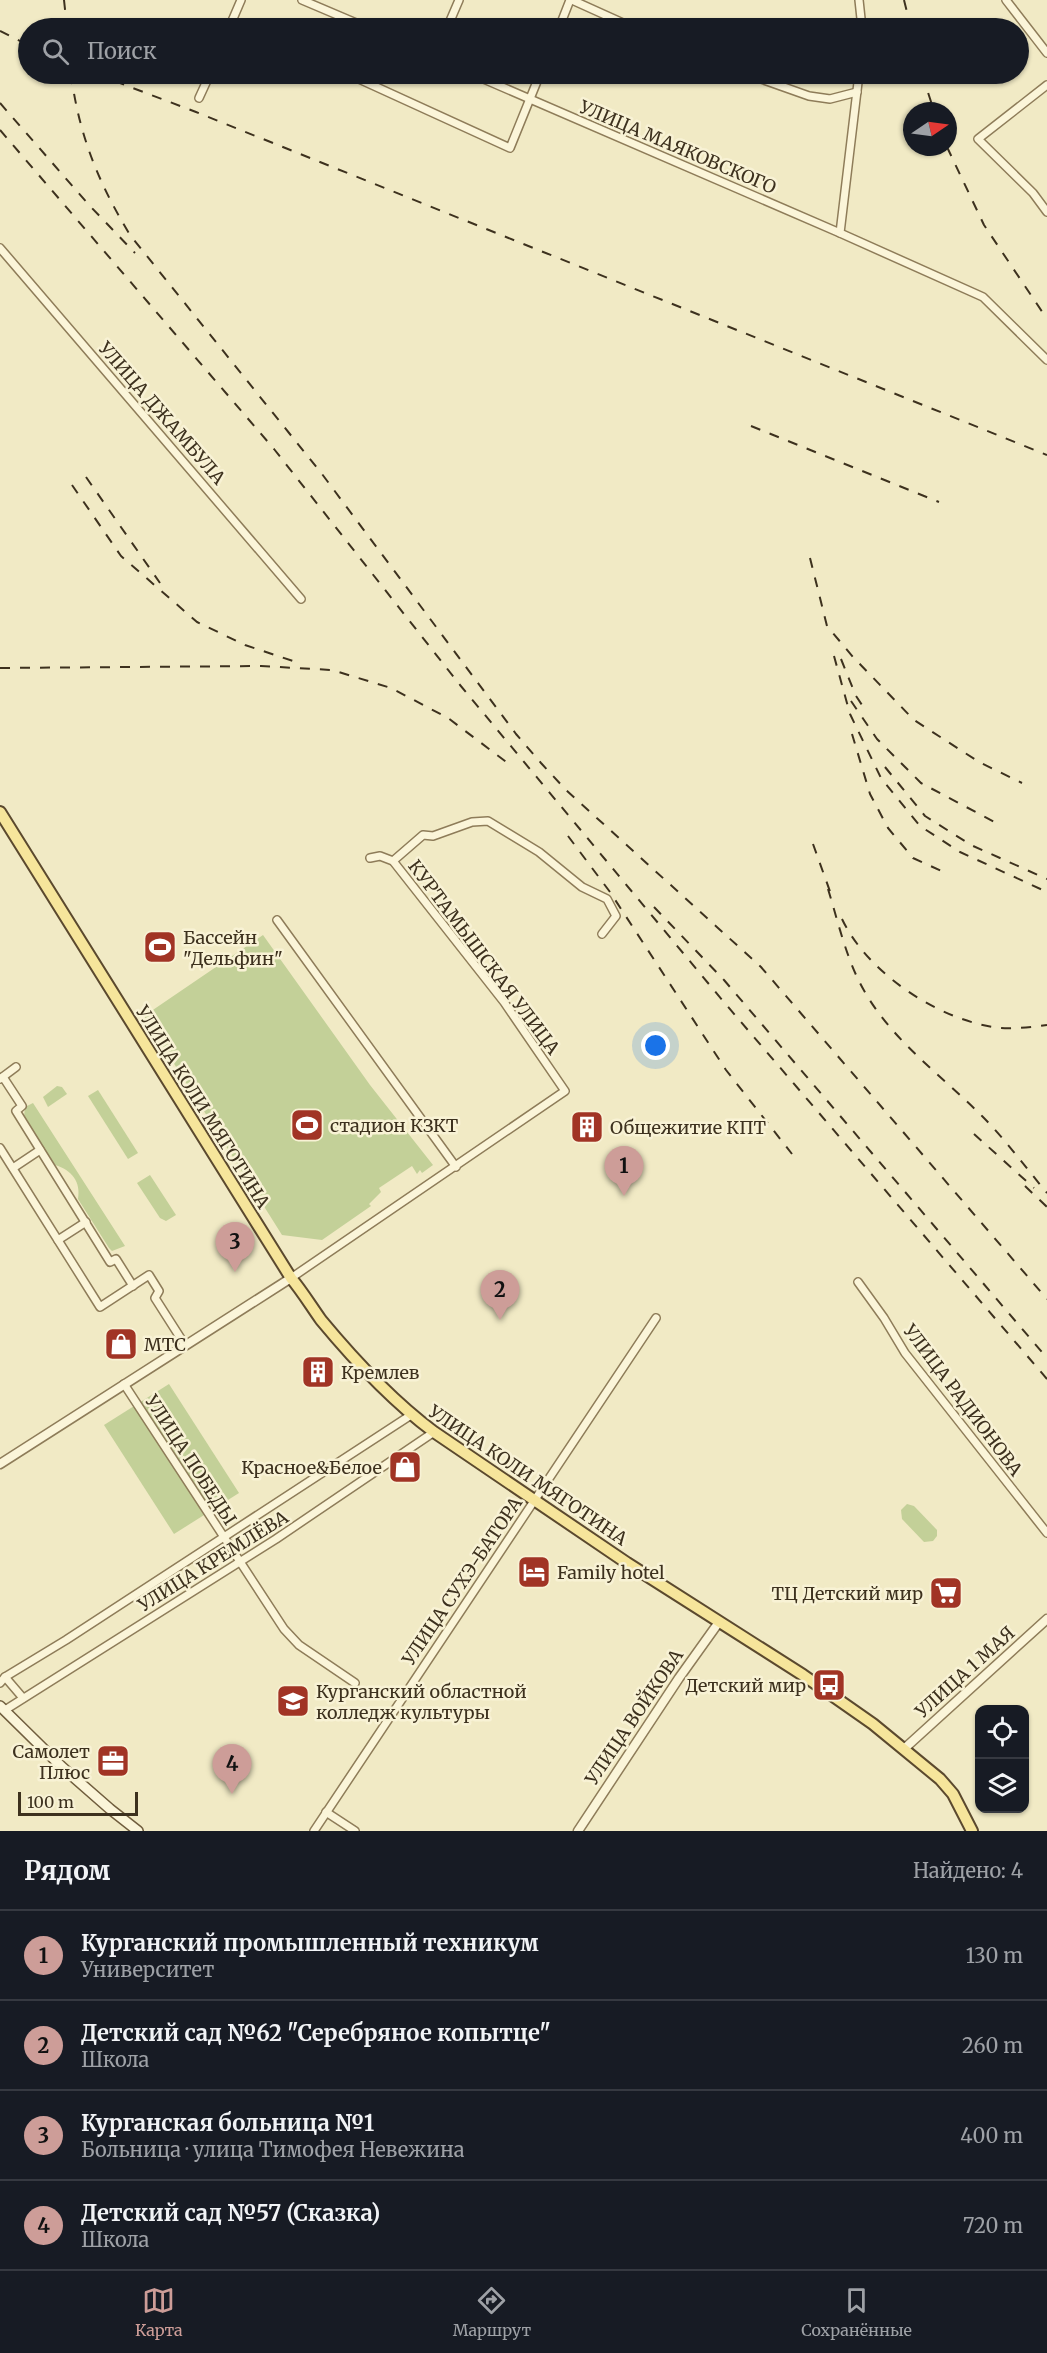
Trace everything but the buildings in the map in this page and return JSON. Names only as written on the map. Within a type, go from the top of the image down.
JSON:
[{"type":"main road","name":"УЛИЦА КОЛИ МЯГОТИНА","points":[[0,812],[291,1278],[320,1318],[384,1390],[434,1432],[627,1563],[803,1675],[905,1748],[940,1779],[953,1794],[972,1831]]},
{"type":"main road","points":[[2,1708],[62,1767],[138,1831]]},
{"type":"street","points":[[233,18],[242,0]]},
{"type":"street","points":[[302,0],[344,18]]},
{"type":"street","points":[[451,18],[459,0]]},
{"type":"street","points":[[563,18],[571,0],[612,18]]},
{"type":"street","points":[[859,0],[861,18]]},
{"type":"street","points":[[1006,0],[1020,18]]},
{"type":"street","points":[[1029,30],[1047,53]]},
{"type":"street","points":[[199,98],[205,84]]},
{"type":"street","points":[[370,84],[510,148],[536,84]]},
{"type":"street","name":"УЛИЦА МАЯКОВСКОГО","points":[[495,84],[983,297],[1047,360]]},
{"type":"street","points":[[775,84],[809,96],[830,99],[857,92]]},
{"type":"street","points":[[840,233],[858,84]]},
{"type":"street","points":[[1047,85],[978,139],[1027,186],[1047,212]]},
{"type":"street","name":"УЛИЦА ДЖАМБУЛА","points":[[0,248],[301,598]]},
{"type":"street","points":[[393,861],[423,835],[433,836],[472,822],[488,821],[510,832],[539,852],[582,887],[607,899],[616,911],[616,916],[603,934]]},
{"type":"street","name":"КУРТАМЫШСКАЯ УЛИЦА","points":[[370,858],[380,856],[393,861],[504,1002],[565,1090],[456,1167]]},
{"type":"street","points":[[0,1464],[291,1278],[456,1167],[278,920]]},
{"type":"street","points":[[16,1067],[2,1078],[22,1106],[16,1111],[110,1262],[116,1259],[133,1286]]},
{"type":"street","points":[[0,1148],[100,1307],[149,1275],[159,1291],[155,1298],[185,1345]]},
{"type":"street","points":[[13,1168],[40,1150]]},
{"type":"street","points":[[58,1240],[86,1222]]},
{"type":"street","name":"УЛИЦА РАДИОНОВА","points":[[858,1282],[884,1318],[905,1353],[1047,1533]]},
{"type":"street","name":"УЛИЦА СУХЭ-БАТОРА","points":[[314,1831],[656,1318]]},
{"type":"street","name":"УЛИЦА ПОБЕДЫ","points":[[124,1384],[284,1629],[299,1645],[355,1683]]},
{"type":"street","name":"УЛИЦА КРЕМЛЁВА","points":[[3,1680],[411,1415]]},
{"type":"street","name":"УЛИЦА КРЕМЛЁВА","points":[[2,1708],[24,1698],[240,1562],[434,1432]]},
{"type":"street","name":"УЛИЦА 1 МАЯ","points":[[905,1748],[1047,1619]]},
{"type":"street","name":"УЛИЦА ВОЙКОВА","points":[[578,1831],[719,1622]]},
{"type":"street","points":[[3,1680],[24,1698]]},
{"type":"street","points":[[326,1812],[355,1831]]},
{"type":"green space","name":"стадион КЗКТ","points":[[263,935],[370,1085],[433,1165],[422,1173],[420,1170],[417,1174],[412,1166],[379,1188],[381,1192],[369,1204],[371,1206],[322,1240],[282,1235],[144,1016]]},
{"type":"green space","points":[[57,1086],[62,1087],[67,1094],[48,1107],[43,1097]]},
{"type":"green space","points":[[98,1090],[138,1153],[128,1159],[88,1096]]},
{"type":"green space","points":[[33,1103],[125,1246],[112,1251],[109,1248],[78,1199],[77,1182],[71,1173],[55,1165],[24,1117],[25,1107]]},
{"type":"green space","points":[[150,1175],[176,1215],[166,1221],[160,1218],[137,1183]]},
{"type":"green space","points":[[169,1384],[239,1493],[174,1534],[104,1425]]},
{"type":"green space","points":[[907,1504],[914,1506],[937,1530],[937,1536],[933,1541],[924,1542],[902,1519],[901,1510]]},
{"type":"railway","points":[[64,0],[66,18]]},
{"type":"railway","points":[[904,0],[908,18]]},
{"type":"railway","points":[[0,31],[18,40]]},
{"type":"railway","points":[[73,84],[79,117],[99,177],[130,235],[322,474],[516,734],[566,790],[761,967],[1047,1299]]},
{"type":"railway","points":[[122,84],[1047,455]]},
{"type":"railway","points":[[925,84],[931,102]]},
{"type":"railway","points":[[0,103],[89,205],[135,253]]},
{"type":"railway","points":[[0,130],[274,449],[460,685],[723,1001],[1047,1379]]},
{"type":"railway","points":[[951,156],[984,225],[1047,319]]},
{"type":"railway","points":[[751,426],[939,502]]},
{"type":"railway","points":[[86,477],[160,583]]},
{"type":"railway","points":[[72,485],[121,556],[197,622],[245,645],[296,662]]},
{"type":"railway","points":[[810,558],[827,626],[853,657],[914,720],[979,762],[1022,783]]},
{"type":"railway","points":[[834,656],[850,714],[881,778],[920,826],[960,852],[1047,892]]},
{"type":"railway","points":[[841,659],[856,696],[864,708]]},
{"type":"railway","points":[[0,668],[261,666],[332,670],[391,688],[448,718],[509,764]]},
{"type":"railway","points":[[851,701],[877,739],[921,783],[1002,826]]},
{"type":"railway","points":[[852,734],[870,794],[888,828],[913,858],[948,874]]},
{"type":"railway","points":[[885,767],[925,816],[971,845],[1047,879]]},
{"type":"railway","points":[[568,836],[610,892],[726,1070],[792,1154]]},
{"type":"railway","points":[[813,844],[832,897]]},
{"type":"railway","points":[[828,889],[852,966],[868,998],[913,1052],[991,1125],[1047,1193]]},
{"type":"railway","points":[[654,907],[724,980],[1047,1358]]},
{"type":"railway","points":[[842,919],[869,958],[909,992],[931,1005],[978,1024],[1001,1028],[1047,1025]]},
{"type":"railway","points":[[974,1134],[1034,1188]]},
{"type":"railway","points":[[1025,1186],[1047,1207]]},
{"type":"place","name":"Бассейн \"Дельфин\"","points":[[160,947]]},
{"type":"place","name":"стадион КЗКТ","points":[[307,1125]]},
{"type":"place","name":"Общежитие КПТ","points":[[587,1127]]},
{"type":"place","name":"Курганский промышленный техникум","points":[[624,1196]]},
{"type":"place","name":"Курганская больница №1","points":[[235,1272]]},
{"type":"place","name":"Детский сад №62 \"Серебряное копытце\"","points":[[500,1320]]},
{"type":"place","name":"МТС","points":[[121,1344]]},
{"type":"place","name":"Кремлев","points":[[318,1372]]},
{"type":"place","name":"Красное&Белое","points":[[405,1467]]},
{"type":"place","name":"Family hotel","points":[[534,1572]]},
{"type":"place","name":"ТЦ Детский мир","points":[[946,1593]]},
{"type":"place","name":"Детский мир","points":[[829,1685]]},
{"type":"place","name":"Курганский областной колледж культуры","points":[[293,1701]]},
{"type":"place","name":"Самолет Плюс","points":[[113,1761]]},
{"type":"place","name":"Детский сад №57 (Сказка)","points":[[232,1794]]}]
